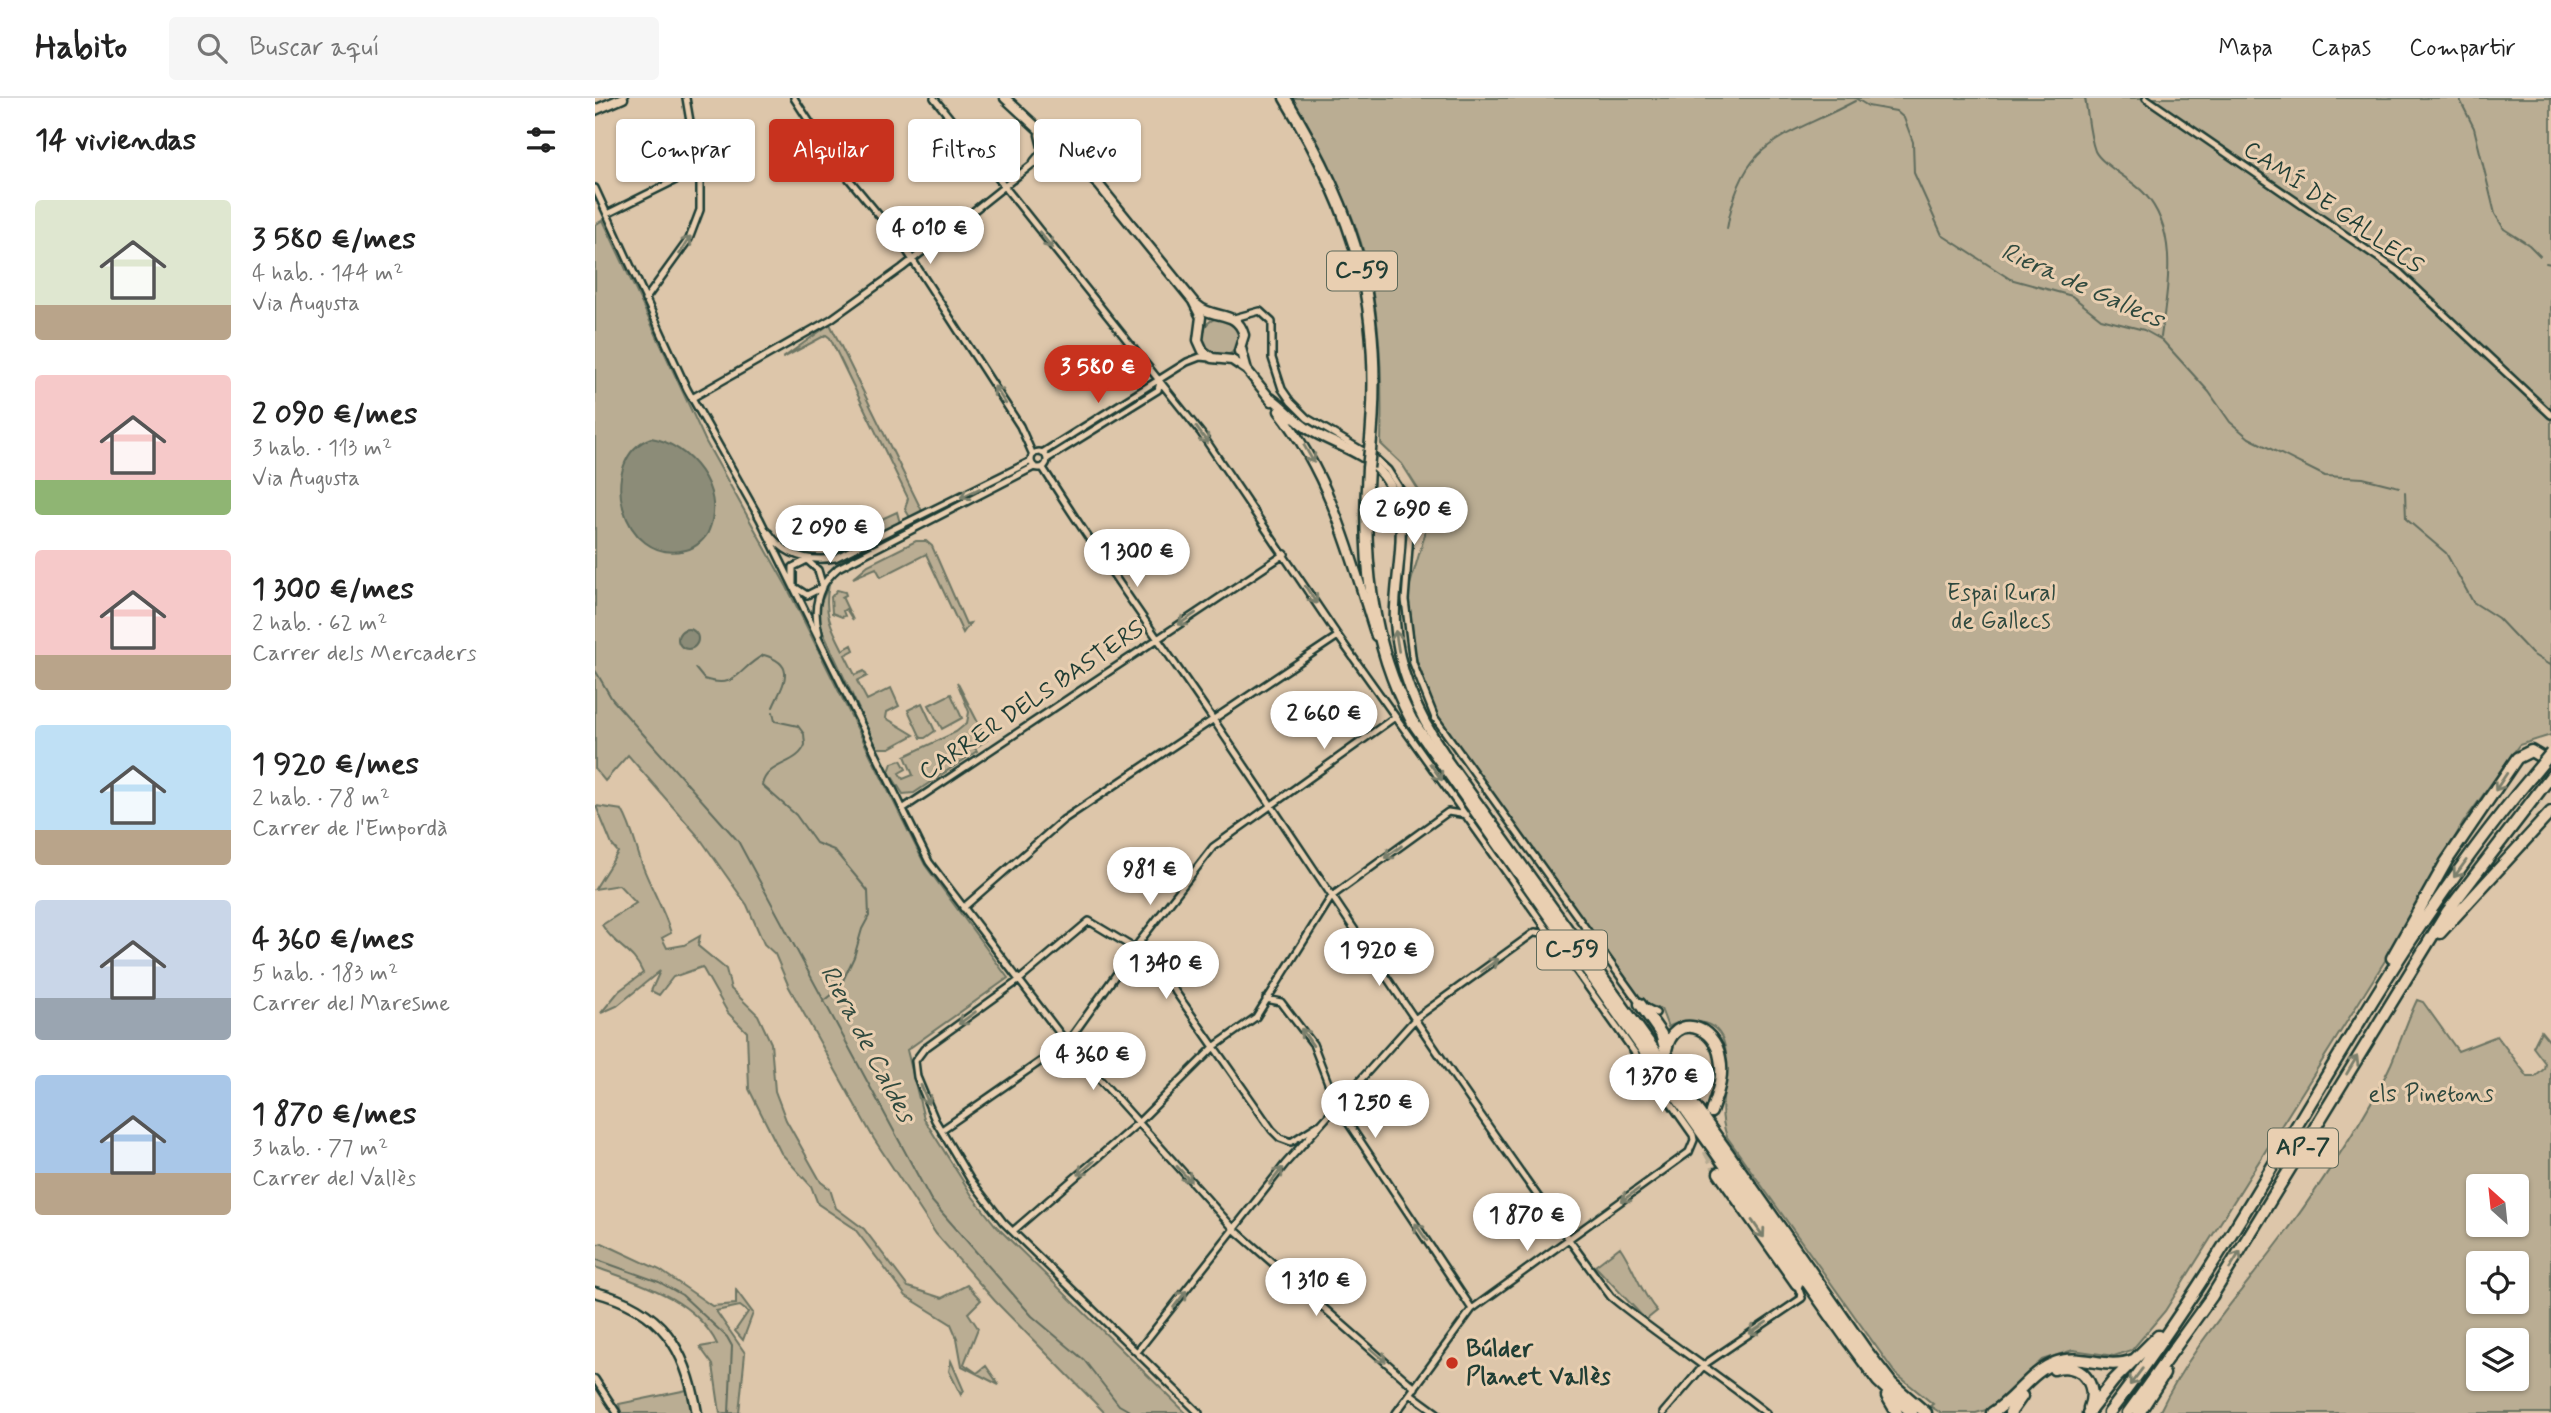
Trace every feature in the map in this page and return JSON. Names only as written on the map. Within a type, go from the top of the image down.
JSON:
[{"type":"highway","name":"C-59","points":[[1285,98],[1332,183],[1352,231],[1363,272],[1375,359],[1366,558],[1372,606],[1389,669],[1404,705],[1431,750],[1847,1339],[1878,1381],[1913,1408],[1926,1413]]},
{"type":"highway","name":"C-59","points":[[1389,669],[1414,714],[1877,1366],[1913,1408]]},
{"type":"highway","points":[[2380,986],[2385,970],[2446,862],[2517,758],[2532,751],[2551,763]]},
{"type":"highway","name":"AP-7","points":[[2109,1413],[2204,1281],[2380,986],[2436,902],[2502,811],[2551,753]]},
{"type":"highway","name":"AP-7","points":[[2127,1413],[2197,1317],[2252,1233],[2405,978],[2476,872],[2551,776]]},
{"type":"highway","points":[[2405,978],[2462,906],[2551,812]]},
{"type":"highway","points":[[1640,1004],[1657,1028],[1680,1087]]},
{"type":"highway","points":[[1666,1049],[1670,1037],[1686,1027],[1703,1029],[1713,1038],[1721,1067],[1711,1112]]},
{"type":"highway","points":[[1652,1077],[1689,1125],[1714,1150]]},
{"type":"highway","points":[[1719,1173],[1797,1284]]},
{"type":"highway","points":[[2087,1413],[2204,1281]]},
{"type":"highway","points":[[2141,1413],[2197,1317]]},
{"type":"highway","points":[[1847,1339],[1851,1351],[1897,1413]]},
{"type":"highway","points":[[1992,1413],[2007,1404],[2037,1373],[2057,1362],[2076,1359],[2119,1364],[2139,1356]]},
{"type":"highway","points":[[2010,1413],[2036,1381],[2053,1369],[2065,1367],[2080,1371],[2089,1382],[2093,1396],[2087,1413]]},
{"type":"highway","points":[[1913,1408],[1932,1413]]},
{"type":"street","points":[[595,110],[623,98]]},
{"type":"street","points":[[686,98],[690,119]]},
{"type":"street","points":[[793,98],[839,167],[901,242],[1020,426],[1034,467]]},
{"type":"street","points":[[934,98],[1201,433],[1338,636],[1693,1135],[1693,1144],[1685,1155],[1472,1309],[1397,1413]]},
{"type":"street","points":[[1005,98],[1034,125]]},
{"type":"street","name":"CAMÍ DE GALLECS","points":[[2146,98],[2399,272],[2551,415]]},
{"type":"street","points":[[692,398],[831,319],[1034,163]]},
{"type":"street","points":[[607,214],[672,182]]},
{"type":"street","points":[[645,300],[695,230],[701,201],[699,182]]},
{"type":"street","points":[[793,586],[793,567],[807,560],[846,555],[1042,453],[1099,420],[1153,382],[1160,382],[1187,362],[1195,352],[1201,317],[1192,301],[1094,182]]},
{"type":"street","points":[[595,188],[692,398],[760,519],[929,862],[1067,1043],[1234,1230],[1415,1388]]},
{"type":"street","points":[[1192,301],[1205,311],[1234,318],[1260,311],[1272,322],[1272,358],[1282,389],[1291,402],[1307,418],[1375,458],[1388,470],[1402,492],[1412,521],[1405,600],[1413,663],[1435,718],[1640,1004],[1656,1013]]},
{"type":"street","points":[[1200,327],[1207,319],[1217,314]]},
{"type":"street","points":[[1247,370],[1241,348],[1243,330],[1249,315]]},
{"type":"street","points":[[1234,318],[1243,330]]},
{"type":"street","points":[[1198,340],[1203,351],[1213,358]]},
{"type":"street","points":[[1228,359],[1241,348]]},
{"type":"street","points":[[1187,362],[1203,356],[1228,359],[1247,370],[1297,434],[1332,499],[1389,669]]},
{"type":"street","points":[[1043,468],[1047,459],[1158,390],[1160,382]]},
{"type":"street","points":[[1271,398],[1305,427],[1373,464],[1395,493],[1401,522],[1395,598],[1398,648],[1414,702],[1454,769]]},
{"type":"street","points":[[1042,453],[1047,459]]},
{"type":"street","points":[[821,643],[815,611],[823,587],[838,568],[1034,467],[1043,468]]},
{"type":"street","points":[[1043,468],[1269,806],[1568,1239],[1611,1297],[1661,1338],[1705,1364],[1766,1413]]},
{"type":"street","points":[[760,519],[782,548],[807,560],[818,570],[823,587]]},
{"type":"street","name":"CARRER DELS BASTERS","points":[[904,808],[1285,554]]},
{"type":"street","points":[[793,586],[807,595],[823,587]]},
{"type":"street","points":[[963,908],[1063,820],[1338,636]]},
{"type":"street","points":[[943,1129],[1067,1043],[1134,948],[1213,847],[1395,717]]},
{"type":"street","points":[[1448,812],[1451,793]]},
{"type":"street","points":[[1013,1231],[1138,1124],[1215,1046],[1256,1017],[1332,896],[1448,812],[1467,815]]},
{"type":"street","points":[[1134,948],[1089,921],[1018,981],[916,1057],[917,1077],[935,1120],[943,1129],[970,1179],[1013,1231],[1199,1413]]},
{"type":"street","points":[[1137,1352],[1285,1164],[1416,1018],[1535,932],[1551,934]]},
{"type":"street","points":[[1140,941],[1280,1138],[1291,1142],[1324,1121]]},
{"type":"street","points":[[1266,999],[1281,1002],[1313,1044],[1337,1106],[1472,1309]]},
{"type":"street","points":[[1663,1413],[1705,1364],[1802,1298],[1797,1284]]},
{"type":"street","points":[[595,1292],[623,1299],[658,1323],[676,1345],[689,1371],[697,1413]]},
{"type":"street","points":[[595,1379],[617,1413]]},
{"type":"street","points":[[1411,1394],[1437,1413]]},
{"type":"green space","name":"Espai Rural de Gallecs","points":[[1291,98],[2551,98],[2551,735],[2519,745],[2463,823],[2393,948],[2165,1311],[2132,1350],[2114,1356],[2073,1350],[2042,1360],[1989,1409],[1976,1413],[1941,1413],[1930,1406],[1933,1404],[1895,1373],[1727,1137],[1722,1110],[1726,1054],[1719,1033],[1711,1026],[1694,1021],[1683,1021],[1668,1027],[1661,1009],[1643,1003],[1437,715],[1416,658],[1407,595],[1425,534],[1426,515],[1421,494],[1402,464],[1381,444],[1380,357],[1369,272],[1345,201]]},
{"type":"green space","points":[[603,220],[706,442],[787,587],[925,865],[1008,978],[907,1050],[924,1119],[973,1197],[996,1226],[1186,1413],[1105,1413],[995,1301],[936,1234],[874,1139],[789,987],[775,954],[764,944],[747,905],[699,837],[628,755],[605,781],[595,769],[595,225]]},
{"type":"green space","points":[[1221,318],[1234,324],[1240,337],[1234,350],[1221,356],[1208,350],[1202,337],[1208,324]]},
{"type":"green space","points":[[830,324],[923,513],[911,519],[905,509],[908,498],[830,338],[826,335],[783,358]]},
{"type":"green space","points":[[897,512],[900,523],[874,536],[864,527]]},
{"type":"green space","points":[[916,541],[926,541],[932,546],[966,624],[970,623],[963,633],[926,554],[881,577],[876,568],[853,578],[868,565]]},
{"type":"green space","points":[[829,585],[829,619],[843,650],[852,645],[854,650],[845,655],[855,675],[864,671],[867,676],[857,681],[867,700],[891,688],[899,706],[887,712],[886,718],[914,735],[890,748],[877,748],[820,626],[820,604]]},
{"type":"green space","points":[[837,590],[845,592],[846,595],[842,597],[853,620],[846,609],[843,611],[845,616],[842,617],[832,613],[831,597]]},
{"type":"green space","points":[[957,682],[987,740],[975,748],[977,751],[914,793],[903,794],[889,772],[892,763],[901,760],[906,769],[899,773],[903,779],[913,775],[905,756],[956,732],[967,723],[969,712]]},
{"type":"green space","points":[[951,694],[962,718],[942,729],[929,705]]},
{"type":"green space","points":[[922,703],[935,731],[925,738],[921,738],[908,710]]},
{"type":"green space","points":[[596,806],[622,810],[671,933],[662,938],[667,948],[684,945],[700,936],[698,946],[726,969],[731,989],[758,1015],[771,1043],[775,1091],[786,1120],[821,1182],[830,1189],[836,1208],[864,1229],[908,1287],[942,1298],[967,1285],[981,1300],[968,1313],[978,1328],[964,1364],[977,1373],[986,1366],[999,1385],[962,1366],[957,1338],[951,1324],[906,1296],[854,1228],[818,1204],[811,1186],[781,1153],[749,1089],[747,1032],[728,1013],[702,967],[673,977],[659,995],[651,991],[660,971],[617,1006],[601,1013],[619,991],[643,973],[634,959],[602,925],[636,903],[619,885],[595,889],[618,852],[612,845]]},
{"type":"green space","name":"els Pinetons","points":[[2417,1000],[2423,1002],[2458,1051],[2497,1036],[2528,1077],[2535,1077],[2544,1069],[2545,1063],[2533,1047],[2541,1031],[2551,1043],[2551,1413],[2159,1413],[2202,1342],[2315,1192],[2369,1106],[2391,1064]]},
{"type":"green space","points":[[602,1243],[660,1270],[712,1306],[736,1304],[736,1290],[753,1313],[743,1340],[735,1331],[748,1312],[740,1306],[716,1311],[745,1353],[739,1413],[720,1413],[713,1365],[700,1347],[717,1344],[707,1328],[694,1315],[664,1294],[595,1267],[595,1245]]},
{"type":"green space","points":[[1620,1247],[1657,1311],[1646,1320],[1595,1266]]},
{"type":"green space","points":[[951,1361],[964,1391],[961,1395],[949,1371]]},
{"type":"green space","points":[[687,1390],[691,1413],[621,1413],[619,1404]]},
{"type":"shaded area","points":[[651,438],[665,442],[691,459],[708,484],[713,515],[708,533],[703,540],[686,550],[664,551],[645,542],[632,527],[623,508],[620,487],[624,466],[634,449]]},
{"type":"shaded area","points":[[688,629],[695,632],[698,639],[695,646],[688,649],[681,646],[678,639],[681,632]]},
{"type":"waterway","name":"Riera de Gallecs","points":[[1855,98],[1868,106],[1896,111],[1904,118],[1913,142],[1914,173],[1942,235],[2010,279],[2072,296],[2101,319],[2144,330],[2162,340],[2209,392],[2230,422],[2249,438],[2325,476],[2363,478],[2399,487]]},
{"type":"waterway","points":[[2085,98],[2090,131],[2098,156],[2144,193],[2163,225],[2167,243],[2168,281],[2161,337]]},
{"type":"waterway","points":[[2459,98],[2474,128],[2495,214],[2504,229],[2529,245],[2540,256]]},
{"type":"waterway","points":[[1727,229],[1743,176],[1755,158],[1787,134],[1855,101]]},
{"type":"waterway","points":[[2546,263],[2551,264]]},
{"type":"waterway","name":"Riera de Gallecs","points":[[2405,492],[2406,519],[2446,553],[2473,602],[2498,618],[2532,654],[2551,666]]},
{"type":"waterway","points":[[695,668],[704,679],[724,682],[737,676],[764,655],[775,659],[781,664],[785,676],[773,707]]},
{"type":"waterway","name":"Riera de Caldes","points":[[595,670],[612,699],[738,841],[931,1200],[1032,1316],[1084,1360],[1119,1405],[1133,1413]]},
{"type":"waterway","points":[[773,712],[775,721],[798,726],[804,734],[805,745],[796,756],[770,772],[762,785],[796,815],[816,843],[834,850],[868,891],[869,916],[862,929],[854,957],[839,989],[823,1002]]},
{"type":"waterway","points":[[595,1259],[659,1282],[682,1295],[727,1337],[732,1346],[729,1413]]},
{"type":"tunnel","points":[[1707,1137],[1708,1152],[1719,1173]]},
{"type":"place","name":"Búlder Planet Vallès","points":[[1452,1363]]}]
